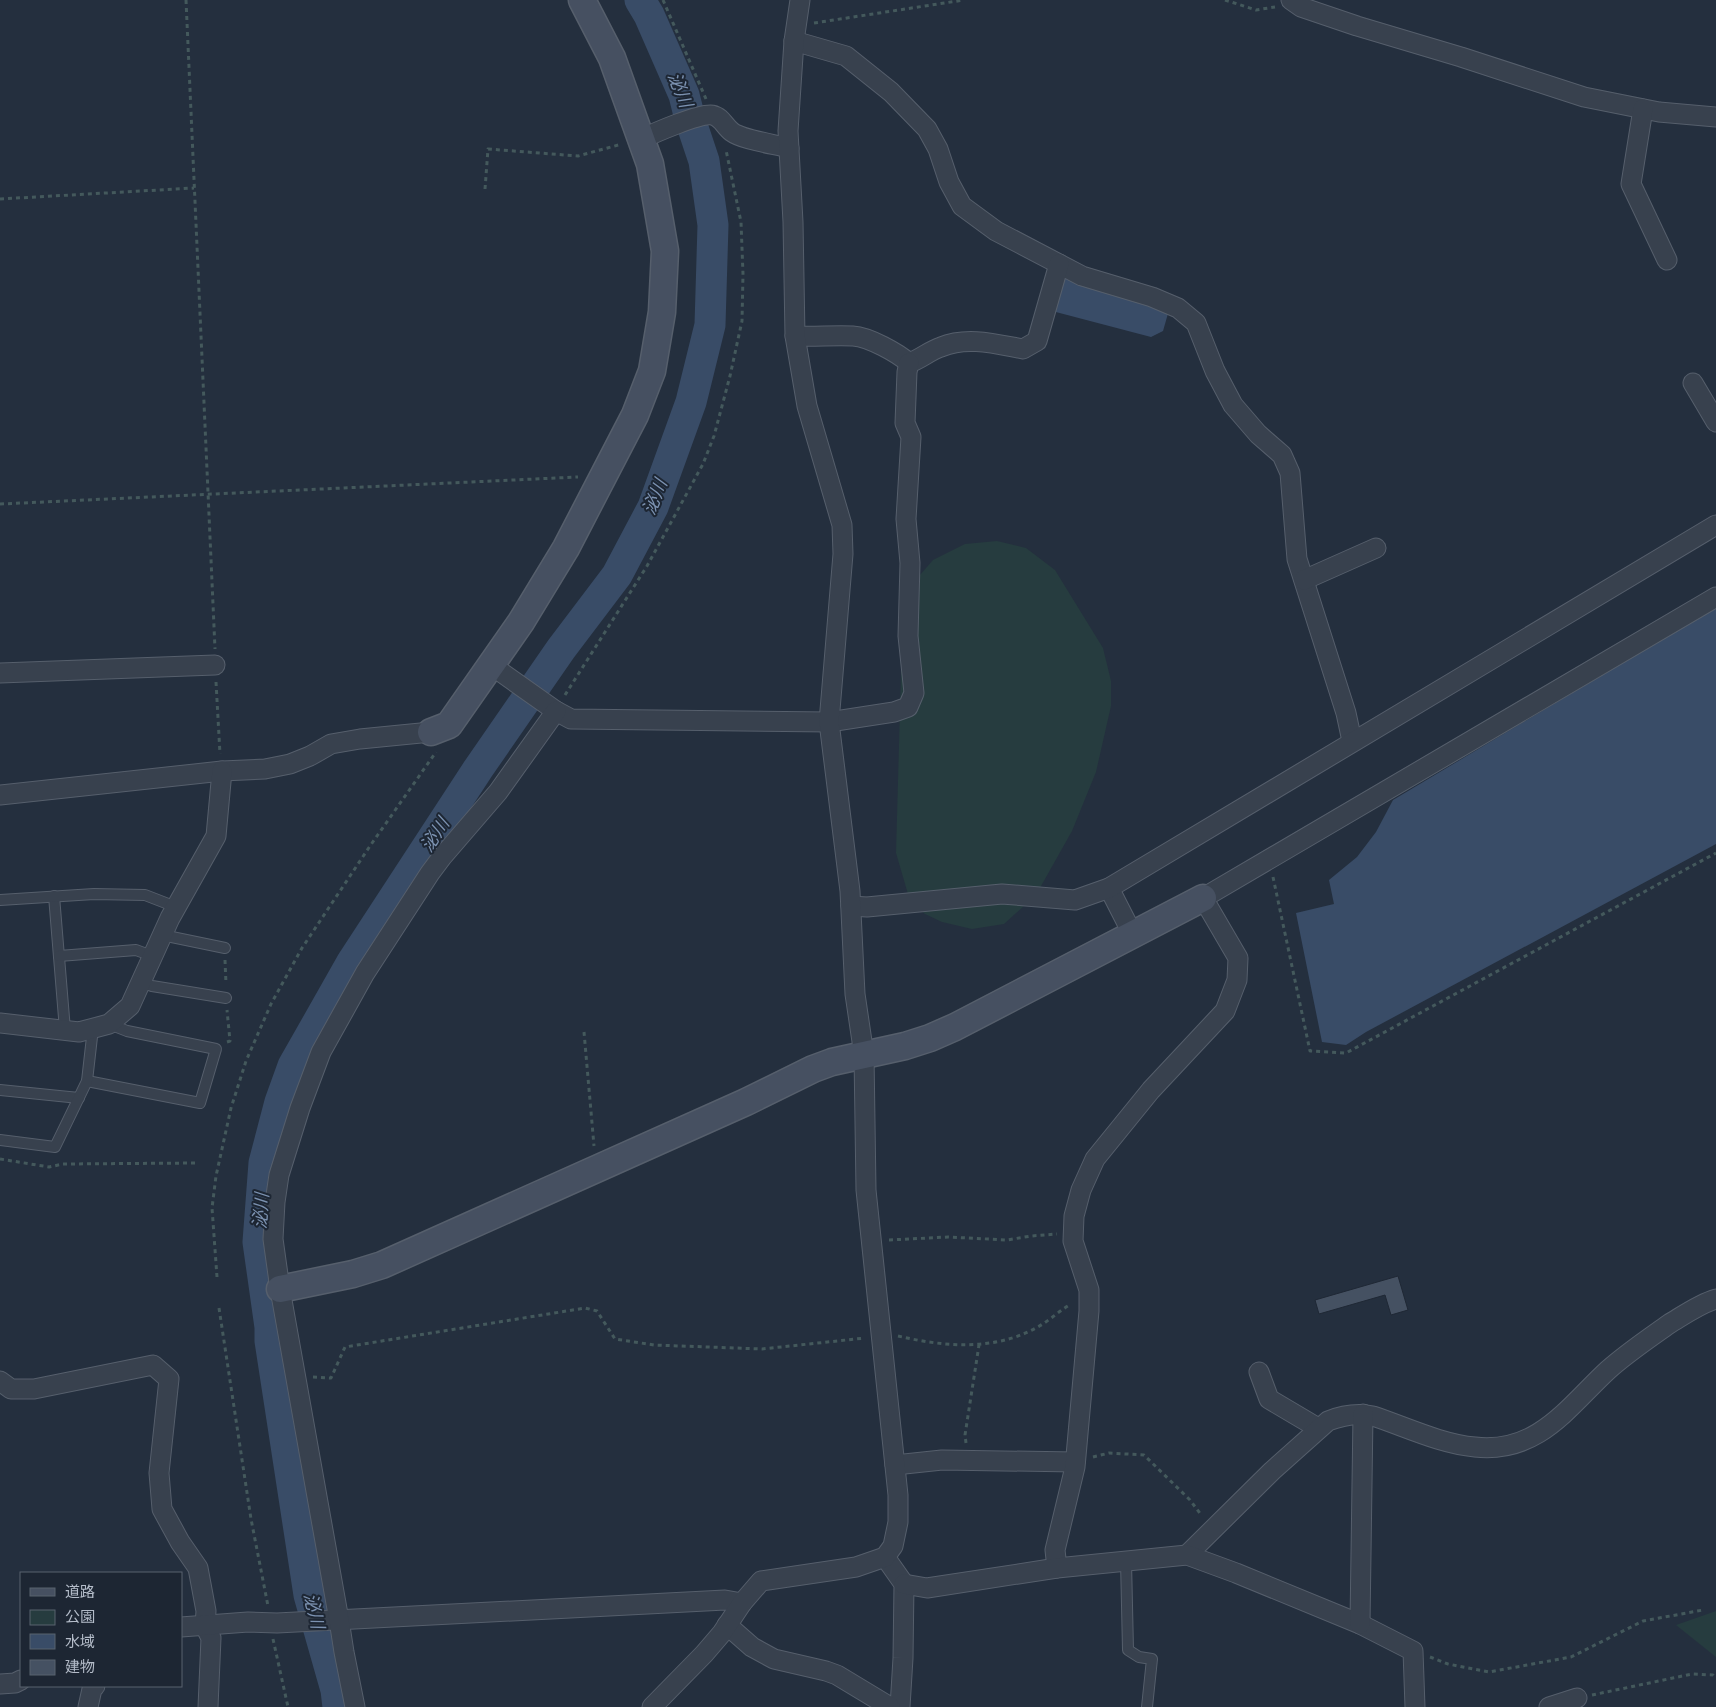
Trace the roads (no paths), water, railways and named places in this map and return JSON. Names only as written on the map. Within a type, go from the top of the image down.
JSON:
[{"type":"street","points":[[0,796],[222,771],[265,769],[290,764],[310,756],[331,744],[360,738],[440,729],[496,669],[521,622],[566,548],[635,415],[652,371],[662,312],[665,251],[650,164],[652,134],[582,0]]},
{"type":"street","points":[[661,1704],[728,1625],[742,1603],[761,1581],[856,1567],[885,1557],[893,1546],[898,1522],[898,1495],[866,1190],[864,1054],[855,994],[851,906],[829,722],[843,554],[842,524],[807,406],[798,363],[795,336],[793,222],[788,131],[794,41],[800,0]]},
{"type":"street","points":[[1292,0],[1302,7],[1357,26],[1584,97],[1643,109],[1716,117]]},
{"type":"street","points":[[794,41],[846,56],[891,92],[927,129],[938,149],[949,182],[962,206],[996,231],[1082,276],[1152,297],[1178,308],[1196,323],[1215,371],[1233,405],[1258,434],[1282,455],[1290,473],[1298,560],[1346,713],[1352,741]]},
{"type":"street","points":[[1643,109],[1631,184],[1667,260]]},
{"type":"street","points":[[652,134],[713,115],[732,132],[749,139],[789,148]]},
{"type":"street","points":[[909,363],[940,347],[958,341],[986,342],[1023,349],[1037,341],[1058,264]]},
{"type":"street","points":[[795,336],[856,336],[880,345],[909,363]]},
{"type":"street","points":[[496,669],[551,708],[571,719],[829,722],[894,712],[908,707],[914,693],[908,636],[910,563],[906,519],[911,437],[904,423],[909,363]]},
{"type":"street","points":[[1693,384],[1716,422]]},
{"type":"street","points":[[851,906],[867,907],[1002,894],[1075,900],[1109,888],[1716,525]]},
{"type":"street","points":[[1304,580],[1376,548]]},
{"type":"street","points":[[280,1289],[353,1274],[382,1265],[746,1102],[813,1069],[864,1054],[905,1046],[955,1027],[1203,898],[1716,597]]},
{"type":"street","points":[[0,674],[215,665]]},
{"type":"street","points":[[355,1707],[337,1620],[280,1289],[273,1239],[279,1175],[300,1108],[321,1052],[364,973],[430,873],[498,792],[551,708]]},
{"type":"street","points":[[0,1023],[79,1032],[101,1026],[130,1006],[176,907],[216,836],[222,771]]},
{"type":"street","points":[[1109,888],[1133,934]]},
{"type":"street","points":[[1057,1568],[1055,1550],[1075,1462],[1090,1290],[1073,1241],[1074,1216],[1081,1190],[1095,1159],[1151,1090],[1225,1011],[1237,980],[1238,958],[1203,898]]},
{"type":"street","points":[[1187,1555],[1328,1420],[1363,1414],[1460,1445],[1491,1448],[1521,1442],[1544,1431],[1638,1345],[1693,1309],[1716,1298]]},
{"type":"street","points":[[0,1381],[11,1389],[34,1389],[152,1365],[169,1379],[159,1473],[162,1509],[180,1542],[198,1568],[206,1611],[205,1626],[211,1638],[208,1707]]},
{"type":"street","points":[[1259,1372],[1269,1399],[1318,1428]]},
{"type":"street","points":[[1360,1624],[1363,1414]]},
{"type":"street","points":[[895,1465],[942,1460],[1075,1462]]},
{"type":"street","points":[[904,1584],[927,1588],[1057,1568],[1187,1555],[1360,1624],[1413,1651],[1415,1707]]},
{"type":"street","points":[[885,1557],[904,1584],[900,1707]]},
{"type":"street","points":[[183,1629],[248,1622],[274,1623],[725,1600],[742,1603]]},
{"type":"street","points":[[728,1625],[752,1647],[774,1659],[837,1675],[890,1707]]},
{"type":"street","points":[[0,1684],[20,1680]]},
{"type":"street","points":[[88,1707],[92,1689],[95,1687]]},
{"type":"street","points":[[1549,1707],[1576,1698]]},
{"type":"lane","points":[[0,900],[94,894],[145,896],[176,907]]},
{"type":"lane","points":[[54,896],[65,1030]]},
{"type":"lane","points":[[162,935],[225,948]]},
{"type":"lane","points":[[59,956],[136,950],[152,956]]},
{"type":"lane","points":[[140,982],[152,986],[226,998]]},
{"type":"lane","points":[[0,1140],[55,1147],[87,1081],[101,1026],[216,1049],[200,1103],[87,1081]]},
{"type":"lane","points":[[0,1090],[79,1098]]},
{"type":"lane","points":[[1126,1561],[1128,1650],[1138,1657],[1152,1658],[1147,1707]]},
{"type":"water","points":[[1067,275],[1169,310],[1163,331],[1151,337],[1052,311],[1059,287]]},
{"type":"water","points":[[1716,607],[1716,844],[1366,1032],[1346,1045],[1322,1042],[1296,913],[1334,904],[1329,880],[1357,857],[1376,832],[1393,800]]},
{"type":"waterway","name":"泌川","points":[[338,1707],[336,1690],[309,1595],[270,1341],[270,1327],[258,1242],[264,1163],[280,1102],[293,1066],[352,962],[478,769],[561,649],[617,575],[653,507],[691,402],[710,325],[713,225],[704,161],[684,95],[649,15],[640,0]]}]
